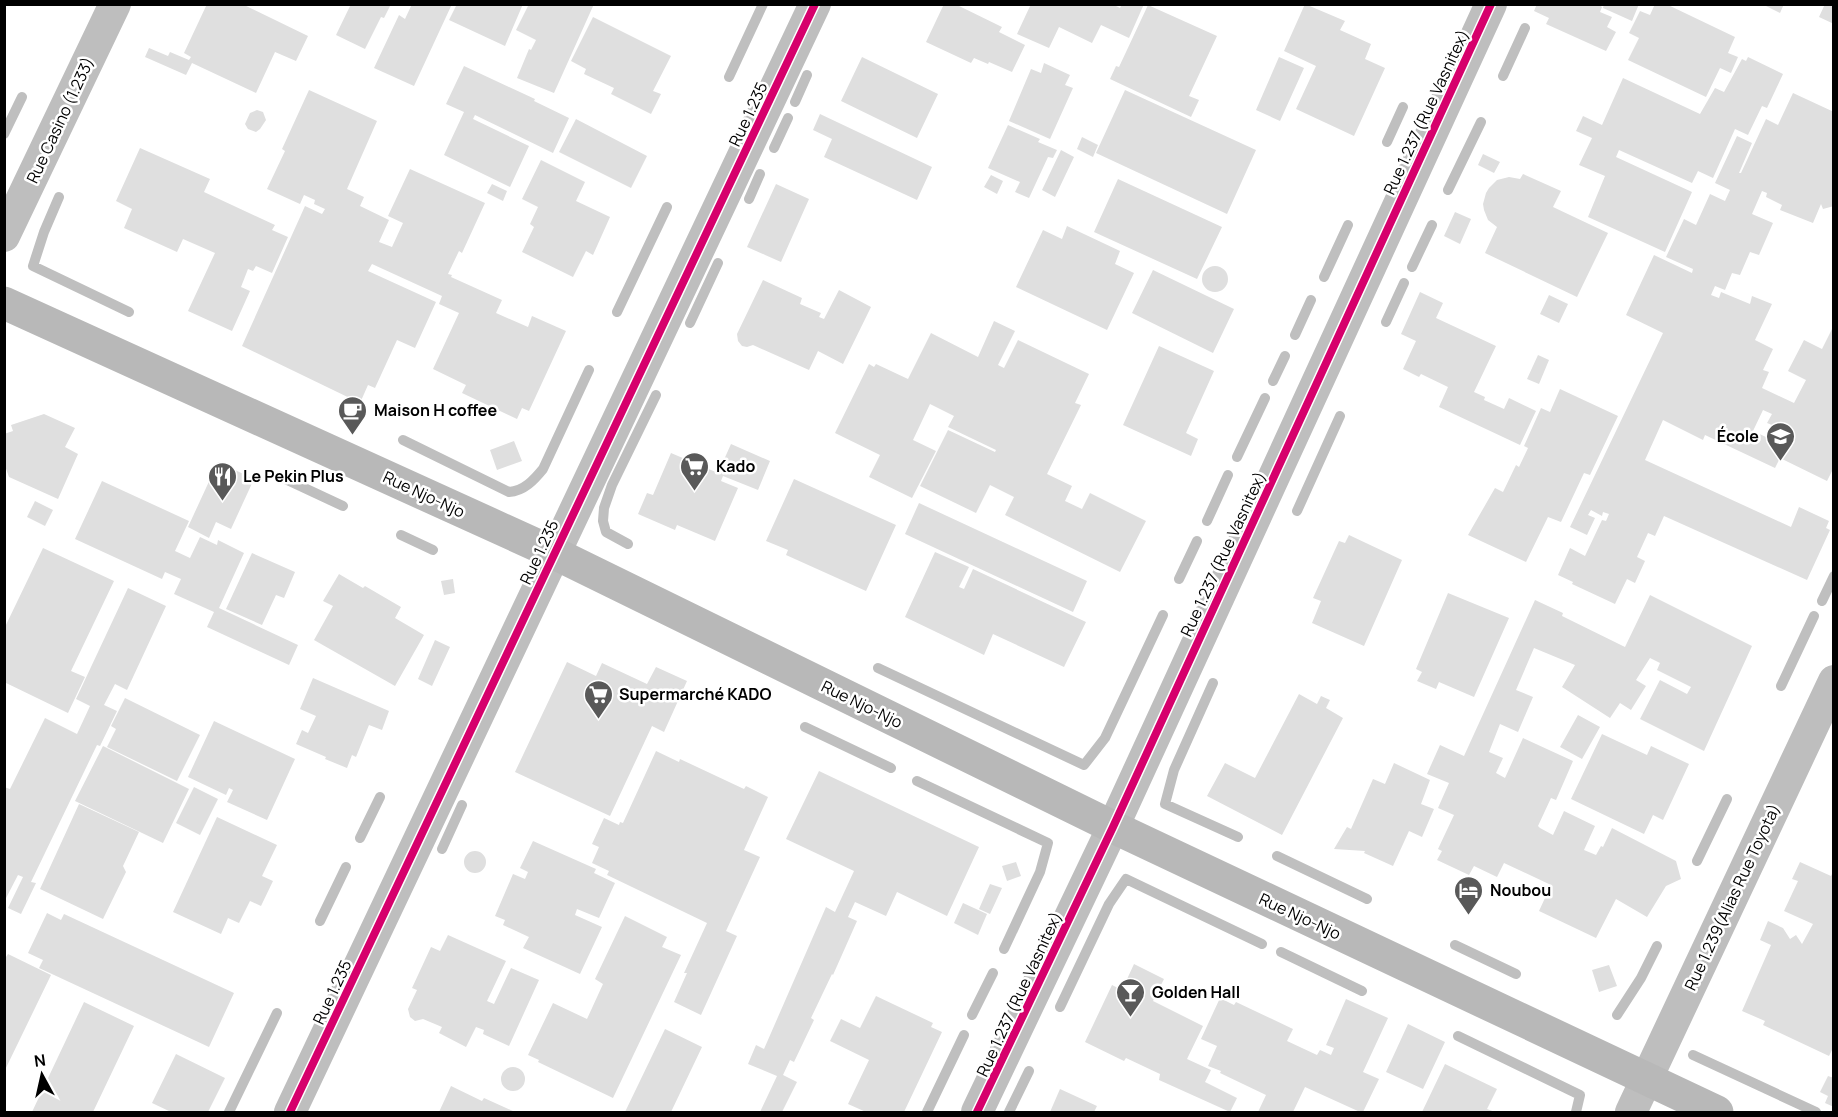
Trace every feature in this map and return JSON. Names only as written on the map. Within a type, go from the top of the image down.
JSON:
[{"type":"main road","name":"Rue Njo-Njo","points":[[4,303],[554,553],[1113,827],[1717,1113]]},
{"type":"street","name":"Rue Casino (1.233)","points":[[4,236],[115,4]]},
{"type":"street","name":"Rue 1.235","points":[[290,1113],[815,4]]},
{"type":"street","name":"Rue 1.237 (Rue Vasnitex)","points":[[977,1113],[1113,827],[1491,4]]},
{"type":"street","name":"Rue 1.239(Alias Rue Toyota)","points":[[1631,1113],[1833,681]]},
{"type":"building","points":[[207,4],[242,4],[308,36],[296,61],[275,52],[256,93],[192,63],[186,75],[145,57],[149,48],[168,56],[170,52],[189,60],[191,57],[184,53]]},
{"type":"building","points":[[351,4],[391,4],[384,18],[381,17],[365,49],[336,35]]},
{"type":"building","points":[[412,4],[452,4],[414,86],[374,68],[399,15],[405,19]]},
{"type":"building","points":[[457,4],[523,4],[505,46],[449,20]]},
{"type":"building","points":[[529,4],[594,4],[554,93],[517,78],[529,49],[531,50],[536,40],[516,30]]},
{"type":"building","points":[[944,4],[955,4],[1002,27],[999,32],[1025,45],[1012,72],[974,58],[971,63],[926,42]]},
{"type":"building","points":[[1031,4],[1112,4],[1120,8],[1122,4],[1144,4],[1129,38],[1101,25],[1092,43],[1059,27],[1049,48],[1017,34]]},
{"type":"building","points":[[1305,4],[1345,21],[1340,30],[1371,44],[1365,59],[1385,68],[1354,136],[1296,109],[1316,66],[1284,51]]},
{"type":"building","points":[[1537,4],[1598,4],[1602,7],[1600,12],[1612,17],[1607,27],[1616,32],[1606,51],[1546,24],[1549,18],[1534,11]]},
{"type":"building","points":[[1604,4],[1639,4],[1632,21],[1603,8]]},
{"type":"building","points":[[1655,4],[1666,4],[1735,37],[1728,53],[1738,57],[1731,73],[1720,68],[1706,97],[1628,60],[1639,38],[1629,33],[1640,11],[1650,15]]},
{"type":"building","points":[[1762,4],[1784,4],[1780,13]]},
{"type":"building","points":[[1825,4],[1834,4],[1834,24],[1819,17]]},
{"type":"building","points":[[1148,5],[1217,36],[1189,96],[1199,100],[1191,117],[1110,79],[1116,66],[1119,67]]},
{"type":"building","points":[[593,17],[671,56],[653,91],[661,94],[651,114],[611,94],[614,88],[584,74],[586,69],[571,61]]},
{"type":"building","points":[[862,57],[938,94],[917,138],[841,101]]},
{"type":"building","points":[[1279,57],[1304,68],[1280,121],[1256,110]]},
{"type":"building","points":[[1748,57],[1783,74],[1767,108],[1762,106],[1748,135],[1735,129],[1713,178],[1698,171],[1692,183],[1619,150],[1616,157],[1692,192],[1665,252],[1588,217],[1605,176],[1579,165],[1592,138],[1576,131],[1583,116],[1602,125],[1623,78],[1700,114],[1715,88],[1724,92],[1742,59],[1746,61]]},
{"type":"building","points":[[1044,63],[1070,75],[1065,85],[1073,88],[1050,139],[1009,121],[1031,69],[1041,73]]},
{"type":"building","points":[[464,66],[535,99],[534,101],[569,118],[553,153],[475,115],[473,119],[529,146],[510,187],[444,155],[464,112],[446,104]]},
{"type":"building","points":[[309,90],[377,121],[347,189],[364,197],[360,206],[389,220],[379,242],[392,247],[403,223],[388,216],[410,169],[485,203],[462,253],[459,251],[448,274],[502,300],[496,313],[528,327],[532,316],[566,331],[529,411],[522,408],[517,419],[462,393],[466,385],[433,369],[459,313],[439,304],[442,296],[372,264],[368,271],[436,302],[415,348],[397,340],[375,388],[368,385],[360,403],[242,346],[305,206],[322,214],[325,209],[314,204],[315,200],[304,195],[300,204],[267,189],[285,151],[282,149]]},
{"type":"building","points":[[1125,90],[1256,150],[1227,214],[1096,153]]},
{"type":"building","points":[[1793,93],[1834,112],[1834,206],[1823,209],[1821,204],[1813,223],[1780,210],[1782,205],[1766,197],[1767,193],[1762,191],[1752,214],[1773,223],[1759,255],[1750,252],[1740,275],[1732,273],[1725,290],[1715,286],[1711,295],[1719,298],[1721,292],[1750,304],[1752,296],[1772,304],[1755,340],[1773,349],[1763,370],[1769,372],[1762,388],[1794,403],[1806,380],[1788,371],[1804,340],[1822,349],[1834,325],[1834,467],[1827,481],[1780,458],[1775,468],[1705,435],[1703,440],[1663,420],[1645,460],[1791,527],[1799,507],[1829,521],[1826,528],[1830,530],[1807,580],[1664,516],[1655,536],[1648,533],[1637,557],[1645,561],[1635,583],[1627,579],[1615,604],[1558,575],[1570,548],[1585,556],[1602,520],[1606,521],[1609,514],[1603,512],[1602,516],[1591,510],[1588,515],[1595,518],[1587,535],[1570,527],[1663,333],[1626,315],[1654,255],[1692,273],[1693,269],[1666,257],[1684,219],[1696,225],[1710,194],[1725,201],[1730,190],[1715,183],[1737,136],[1752,143],[1739,173],[1741,173],[1766,119],[1778,125]],"holes":[[[1763,410],[1772,414],[1767,423],[1772,425],[1766,437],[1753,431]]]},
{"type":"building","points":[[257,110],[263,112],[266,120],[256,132],[248,129],[245,124],[250,113]]},
{"type":"building","points":[[820,114],[932,167],[917,200],[824,157],[832,139],[813,130]]},
{"type":"building","points":[[576,119],[647,156],[631,188],[559,152]]},
{"type":"building","points":[[1008,125],[1040,139],[1038,142],[1057,150],[1053,158],[1048,157],[1029,198],[1015,192],[1020,182],[988,168]]},
{"type":"building","points":[[1082,137],[1098,145],[1093,157],[1077,149]]},
{"type":"building","points":[[140,148],[210,179],[204,192],[275,225],[272,230],[288,237],[272,273],[256,266],[253,271],[248,269],[241,287],[250,291],[232,331],[188,311],[215,253],[183,239],[177,252],[124,228],[132,209],[116,201]]},
{"type":"building","points":[[1061,150],[1074,157],[1055,197],[1042,190]]},
{"type":"building","points":[[1483,154],[1500,162],[1494,173],[1478,165]]},
{"type":"building","points":[[541,160],[585,182],[576,201],[610,217],[593,255],[586,251],[573,277],[522,252],[534,227],[530,224],[538,207],[522,199]]},
{"type":"building","points":[[1523,174],[1561,191],[1553,207],[1608,233],[1577,297],[1485,253],[1497,227],[1488,220],[1484,210],[1486,193],[1497,180],[1509,177],[1520,179]]},
{"type":"building","points":[[991,175],[1003,181],[997,194],[984,187]]},
{"type":"building","points":[[1118,179],[1222,227],[1197,279],[1094,232]]},
{"type":"building","points":[[492,184],[507,191],[503,201],[487,193]]},
{"type":"building","points":[[776,184],[809,199],[781,262],[747,247]]},
{"type":"building","points":[[1455,212],[1471,219],[1460,244],[1444,236]]},
{"type":"building","points":[[1067,226],[1120,251],[1115,264],[1134,273],[1107,330],[1016,287],[1043,230],[1062,239]]},
{"type":"building","points":[[1215,266],[1224,270],[1228,279],[1224,288],[1215,292],[1206,288],[1202,279],[1206,270]]},
{"type":"building","points":[[1153,270],[1234,309],[1213,353],[1132,313]]},
{"type":"building","points":[[763,280],[802,298],[800,304],[821,313],[819,317],[824,319],[839,290],[871,307],[843,364],[818,351],[809,370],[753,345],[742,346],[737,334]]},
{"type":"building","points":[[1420,292],[1443,303],[1436,318],[1496,346],[1474,392],[1485,397],[1484,400],[1504,409],[1509,398],[1536,411],[1520,445],[1439,407],[1448,387],[1421,374],[1419,377],[1403,369],[1416,341],[1401,334]]},
{"type":"building","points":[[1549,295],[1568,304],[1559,323],[1540,314]]},
{"type":"building","points":[[994,321],[1015,331],[998,365],[1004,368],[1018,340],[1089,374],[1075,403],[1081,405],[1047,474],[1072,486],[1065,501],[1082,509],[1090,493],[1146,521],[1120,572],[1005,515],[1014,497],[990,485],[976,513],[920,486],[948,430],[995,452],[996,450],[948,427],[954,416],[930,404],[913,440],[936,451],[912,498],[869,477],[880,455],[835,433],[869,364],[874,367],[876,364],[908,379],[931,333],[978,357]]},
{"type":"building","points":[[1159,346],[1214,371],[1186,433],[1198,439],[1191,456],[1123,425]]},
{"type":"building","points":[[1538,355],[1549,360],[1539,384],[1527,379]]},
{"type":"building","points":[[1560,389],[1618,416],[1590,475],[1584,473],[1561,522],[1548,517],[1526,562],[1468,535],[1495,488],[1503,492],[1516,465],[1519,467],[1528,448],[1524,446],[1541,408],[1550,412]]},
{"type":"building","points":[[44,414],[75,428],[65,447],[78,454],[58,499],[9,477],[4,463],[4,434],[13,431],[11,425]]},
{"type":"building","points":[[514,441],[522,461],[497,470],[490,450]]},
{"type":"building","name":"Kado","points":[[731,444],[770,461],[758,490],[723,476],[721,481],[738,488],[715,541],[677,525],[675,530],[638,514],[647,493],[653,495],[671,453],[718,473]]},
{"type":"building","name":"Le Pekin Plus","points":[[218,462],[254,479],[231,529],[216,522],[209,538],[188,527]]},
{"type":"building","points":[[794,479],[896,525],[866,591],[786,555],[788,550],[766,541]]},
{"type":"building","points":[[102,481],[189,521],[175,551],[190,558],[200,537],[217,545],[218,540],[244,553],[219,608],[298,645],[289,665],[207,627],[214,612],[174,594],[181,579],[165,572],[162,579],[75,539]]},
{"type":"building","points":[[35,501],[53,510],[45,526],[27,517]]},
{"type":"building","points":[[919,503],[1087,581],[1073,612],[905,534]]},
{"type":"building","points":[[1349,535],[1402,560],[1364,646],[1312,623],[1321,601],[1313,598],[1339,541],[1345,543]]},
{"type":"building","points":[[43,548],[114,581],[71,671],[85,677],[68,713],[4,682],[4,629]]},
{"type":"building","points":[[935,552],[969,567],[959,587],[964,589],[973,569],[1086,622],[1064,667],[993,634],[984,655],[905,617]]},
{"type":"building","points":[[252,553],[295,572],[284,598],[276,595],[262,625],[226,609]]},
{"type":"building","points":[[339,574],[401,607],[395,618],[424,635],[395,686],[314,640],[333,606],[323,601]]},
{"type":"building","points":[[453,579],[455,593],[444,595],[441,581]]},
{"type":"building","points":[[128,588],[166,606],[127,690],[115,684],[104,705],[117,711],[100,746],[97,745],[31,882],[36,883],[21,914],[8,908],[23,877],[18,875],[4,902],[4,787],[10,789],[45,718],[77,734],[90,706],[76,699]]},
{"type":"building","points":[[1448,593],[1509,618],[1474,697],[1439,682],[1436,689],[1417,681],[1422,672],[1416,669]]},
{"type":"building","points":[[1650,595],[1752,646],[1704,751],[1640,719],[1660,680],[1687,694],[1691,687],[1657,670],[1660,663],[1650,658],[1636,680],[1646,686],[1631,710],[1620,703],[1610,718],[1562,687],[1575,665],[1534,648],[1516,690],[1533,697],[1518,732],[1500,724],[1489,752],[1503,758],[1496,773],[1505,778],[1523,738],[1573,761],[1556,800],[1551,798],[1538,826],[1540,828],[1553,835],[1564,811],[1595,826],[1584,850],[1596,855],[1601,846],[1603,847],[1612,828],[1676,861],[1681,879],[1666,886],[1647,917],[1616,899],[1596,938],[1539,911],[1551,885],[1504,863],[1497,877],[1474,866],[1469,875],[1437,860],[1442,851],[1438,849],[1454,815],[1438,808],[1449,783],[1427,774],[1440,745],[1464,756],[1535,600],[1625,647]]},
{"type":"building","points":[[435,640],[450,647],[432,686],[418,679]]},
{"type":"building","points":[[567,662],[596,676],[602,663],[647,684],[656,667],[687,681],[664,732],[652,726],[610,816],[515,772]]},
{"type":"building","points":[[313,678],[389,711],[382,730],[369,725],[356,757],[352,755],[347,768],[296,744],[302,730],[308,733],[316,716],[300,709]]},
{"type":"building","points":[[1299,694],[1317,704],[1321,696],[1330,700],[1326,708],[1343,718],[1282,835],[1207,796],[1225,763],[1255,778]]},
{"type":"building","points":[[125,698],[200,735],[177,781],[107,747],[116,729],[111,726]]},
{"type":"building","points":[[1578,715],[1600,727],[1582,759],[1560,747]]},
{"type":"building","points":[[214,721],[295,759],[267,820],[227,802],[233,790],[229,788],[226,795],[188,777]]},
{"type":"building","points":[[1602,734],[1647,755],[1651,746],[1689,764],[1663,820],[1653,815],[1644,834],[1571,799]]},
{"type":"building","points":[[103,746],[189,789],[163,843],[75,801]]},
{"type":"building","points":[[656,751],[679,762],[680,759],[744,789],[746,786],[768,797],[744,850],[760,857],[726,931],[737,936],[701,1015],[674,1002],[687,973],[684,973],[707,923],[607,875],[609,871],[592,863],[599,847],[592,844],[604,818],[619,825],[620,822],[623,823]]},
{"type":"building","points":[[1394,763],[1430,780],[1421,804],[1434,809],[1422,837],[1409,831],[1393,866],[1364,853],[1365,851],[1334,849],[1347,827],[1351,829],[1373,779],[1385,784]]},
{"type":"building","points":[[819,771],[979,847],[947,916],[897,892],[886,916],[855,902],[848,917],[857,921],[811,1018],[814,1020],[794,1062],[790,1060],[783,1075],[797,1082],[782,1112],[760,1112],[777,1076],[748,1064],[756,1045],[764,1049],[826,907],[835,912],[854,871],[786,839]]},
{"type":"building","points":[[194,787],[218,799],[200,835],[176,823]]},
{"type":"building","points":[[79,804],[139,832],[123,866],[126,872],[103,919],[40,889]]},
{"type":"building","points":[[217,817],[277,845],[262,876],[273,881],[261,906],[250,901],[239,923],[228,918],[221,934],[173,912]]},
{"type":"building","points":[[533,841],[596,869],[594,873],[615,883],[599,918],[577,909],[575,915],[602,927],[580,974],[523,948],[529,937],[503,925],[505,920],[495,916],[513,874],[525,879],[528,872],[520,868]]},
{"type":"building","points":[[475,851],[483,854],[486,862],[483,870],[475,873],[467,870],[464,862],[467,854]]},
{"type":"building","points":[[1016,862],[1021,876],[1007,881],[1002,866]]},
{"type":"building","points":[[1800,862],[1831,876],[1834,870],[1834,1046],[1829,1056],[1763,1025],[1765,1021],[1742,1011],[1771,945],[1760,940],[1768,921],[1783,928],[1790,939],[1796,935],[1802,944],[1813,924],[1784,911],[1798,881],[1792,879]]},
{"type":"building","points":[[990,884],[1002,888],[990,914],[979,909]]},
{"type":"building","points":[[963,903],[987,914],[978,935],[954,923]]},
{"type":"building","points":[[47,913],[61,920],[64,914],[234,993],[209,1047],[39,968],[43,960],[28,953]]},
{"type":"building","points":[[625,916],[667,937],[662,947],[681,955],[613,1098],[528,1055],[553,1003],[587,1019],[603,984],[595,979]]},
{"type":"building","points":[[448,935],[506,961],[487,1001],[494,1004],[511,968],[539,980],[509,1046],[483,1034],[484,1030],[476,1027],[466,1047],[439,1033],[442,1027],[423,1019],[415,1021],[410,1017],[408,1009],[417,990],[412,988],[431,947],[440,951]]},
{"type":"building","points":[[8,954],[51,975],[4,1072],[4,960]]},
{"type":"building","points":[[1134,964],[1164,979],[1153,1001],[1203,1026],[1187,1059],[1211,1070],[1205,1082],[1237,1098],[1230,1112],[1159,1080],[1160,1074],[1126,1058],[1124,1061],[1085,1042],[1112,985],[1122,990]]},
{"type":"building","points":[[1609,965],[1617,986],[1599,992],[1592,970]]},
{"type":"building","points":[[876,996],[933,1023],[931,1027],[942,1032],[904,1112],[866,1112],[848,1104],[869,1060],[830,1041],[841,1019],[860,1028]]},
{"type":"building","points":[[1220,998],[1234,1005],[1236,1002],[1293,1029],[1287,1041],[1317,1055],[1320,1050],[1331,1055],[1334,1048],[1326,1045],[1346,999],[1388,1018],[1363,1072],[1379,1079],[1363,1112],[1305,1087],[1293,1112],[1258,1112],[1266,1095],[1208,1066],[1217,1046],[1201,1039]]},
{"type":"building","points":[[84,1002],[134,1026],[93,1112],[32,1112]]},
{"type":"building","points":[[1408,1024],[1445,1042],[1423,1089],[1386,1072]]},
{"type":"building","points":[[665,1029],[702,1047],[671,1112],[625,1112]]},
{"type":"building","points":[[176,1054],[225,1078],[208,1112],[171,1112],[152,1103]]},
{"type":"building","points":[[1445,1064],[1497,1089],[1487,1109],[1495,1112],[1422,1112]]},
{"type":"building","points":[[513,1067],[522,1070],[525,1079],[522,1088],[513,1091],[504,1088],[501,1079],[504,1070]]},
{"type":"building","points":[[1828,1076],[1834,1078],[1834,1107],[1825,1103],[1828,1096],[1820,1092]]},
{"type":"building","points":[[451,1086],[482,1101],[484,1098],[515,1112],[439,1112]]},
{"type":"building","points":[[1060,1089],[1097,1106],[1094,1112],[1050,1112]]},
{"type":"waterway","points":[[729,77],[763,4]]},
{"type":"waterway","points":[[1503,76],[1525,28]]},
{"type":"waterway","points":[[795,102],[807,75]]},
{"type":"waterway","points":[[4,134],[22,97]]},
{"type":"waterway","points":[[1387,142],[1403,107]]},
{"type":"waterway","points":[[774,148],[788,118]]},
{"type":"waterway","points":[[1448,190],[1481,122]]},
{"type":"waterway","points":[[749,199],[760,174]]},
{"type":"waterway","points":[[59,197],[33,266],[129,312]]},
{"type":"waterway","points":[[617,312],[667,207]]},
{"type":"waterway","points":[[1324,277],[1348,225]]},
{"type":"waterway","points":[[1412,267],[1432,225]]},
{"type":"waterway","points":[[690,323],[718,263]]},
{"type":"waterway","points":[[1386,322],[1404,283]]},
{"type":"waterway","points":[[1295,335],[1311,300]]},
{"type":"waterway","points":[[1273,381],[1285,356]]},
{"type":"waterway","points":[[403,440],[509,492],[519,490],[543,469],[589,370]]},
{"type":"waterway","points":[[628,544],[606,532],[603,521],[604,508],[612,485],[656,395]]},
{"type":"waterway","points":[[1237,457],[1265,398]]},
{"type":"waterway","points":[[1297,511],[1340,416]]},
{"type":"waterway","points":[[1207,521],[1228,475]]},
{"type":"waterway","points":[[283,478],[343,506]]},
{"type":"waterway","points":[[401,535],[433,550]]},
{"type":"waterway","points":[[1179,579],[1197,541]]},
{"type":"waterway","points":[[1822,601],[1834,576]]},
{"type":"waterway","points":[[878,668],[1084,765],[1105,738],[1163,615]]},
{"type":"waterway","points":[[1781,686],[1814,616]]},
{"type":"waterway","points":[[1213,683],[1174,770],[1165,804],[1238,837]]},
{"type":"waterway","points":[[805,727],[891,768]]},
{"type":"waterway","points":[[917,781],[1048,843],[1040,872],[1004,949]]},
{"type":"waterway","points":[[360,838],[380,797]]},
{"type":"waterway","points":[[1697,861],[1727,799]]},
{"type":"waterway","points":[[442,849],[462,805]]},
{"type":"waterway","points":[[1277,856],[1367,899]]},
{"type":"waterway","points":[[320,921],[346,867]]},
{"type":"waterway","points":[[1060,1007],[1109,904],[1126,879],[1262,944]]},
{"type":"waterway","points":[[1455,945],[1516,974]]},
{"type":"waterway","points":[[1617,1015],[1641,978],[1657,946]]},
{"type":"waterway","points":[[1281,952],[1362,991]]},
{"type":"waterway","points":[[972,1015],[993,973]]},
{"type":"waterway","points":[[229,1112],[277,1013]]},
{"type":"waterway","points":[[927,1112],[964,1035]]},
{"type":"waterway","points":[[1458,1036],[1580,1095],[1576,1112]]},
{"type":"waterway","points":[[1693,1055],[1816,1112]]},
{"type":"waterway","points":[[1009,1112],[1029,1071]]},
{"type":"cycle path","points":[[290,1112],[815,4]]},
{"type":"cycle path","points":[[977,1112],[1113,827],[1491,4]]},
{"type":"place","name":"Maison H coffee","points":[[353,436]]},
{"type":"place","name":"École","points":[[1780,462]]},
{"type":"place","name":"Kado","points":[[695,492]]},
{"type":"place","name":"Le Pekin Plus","points":[[222,502]]},
{"type":"place","name":"Supermarché KADO","points":[[598,720]]},
{"type":"place","name":"Noubou","points":[[1469,916]]},
{"type":"place","name":"Golden Hall","points":[[1131,1018]]}]
